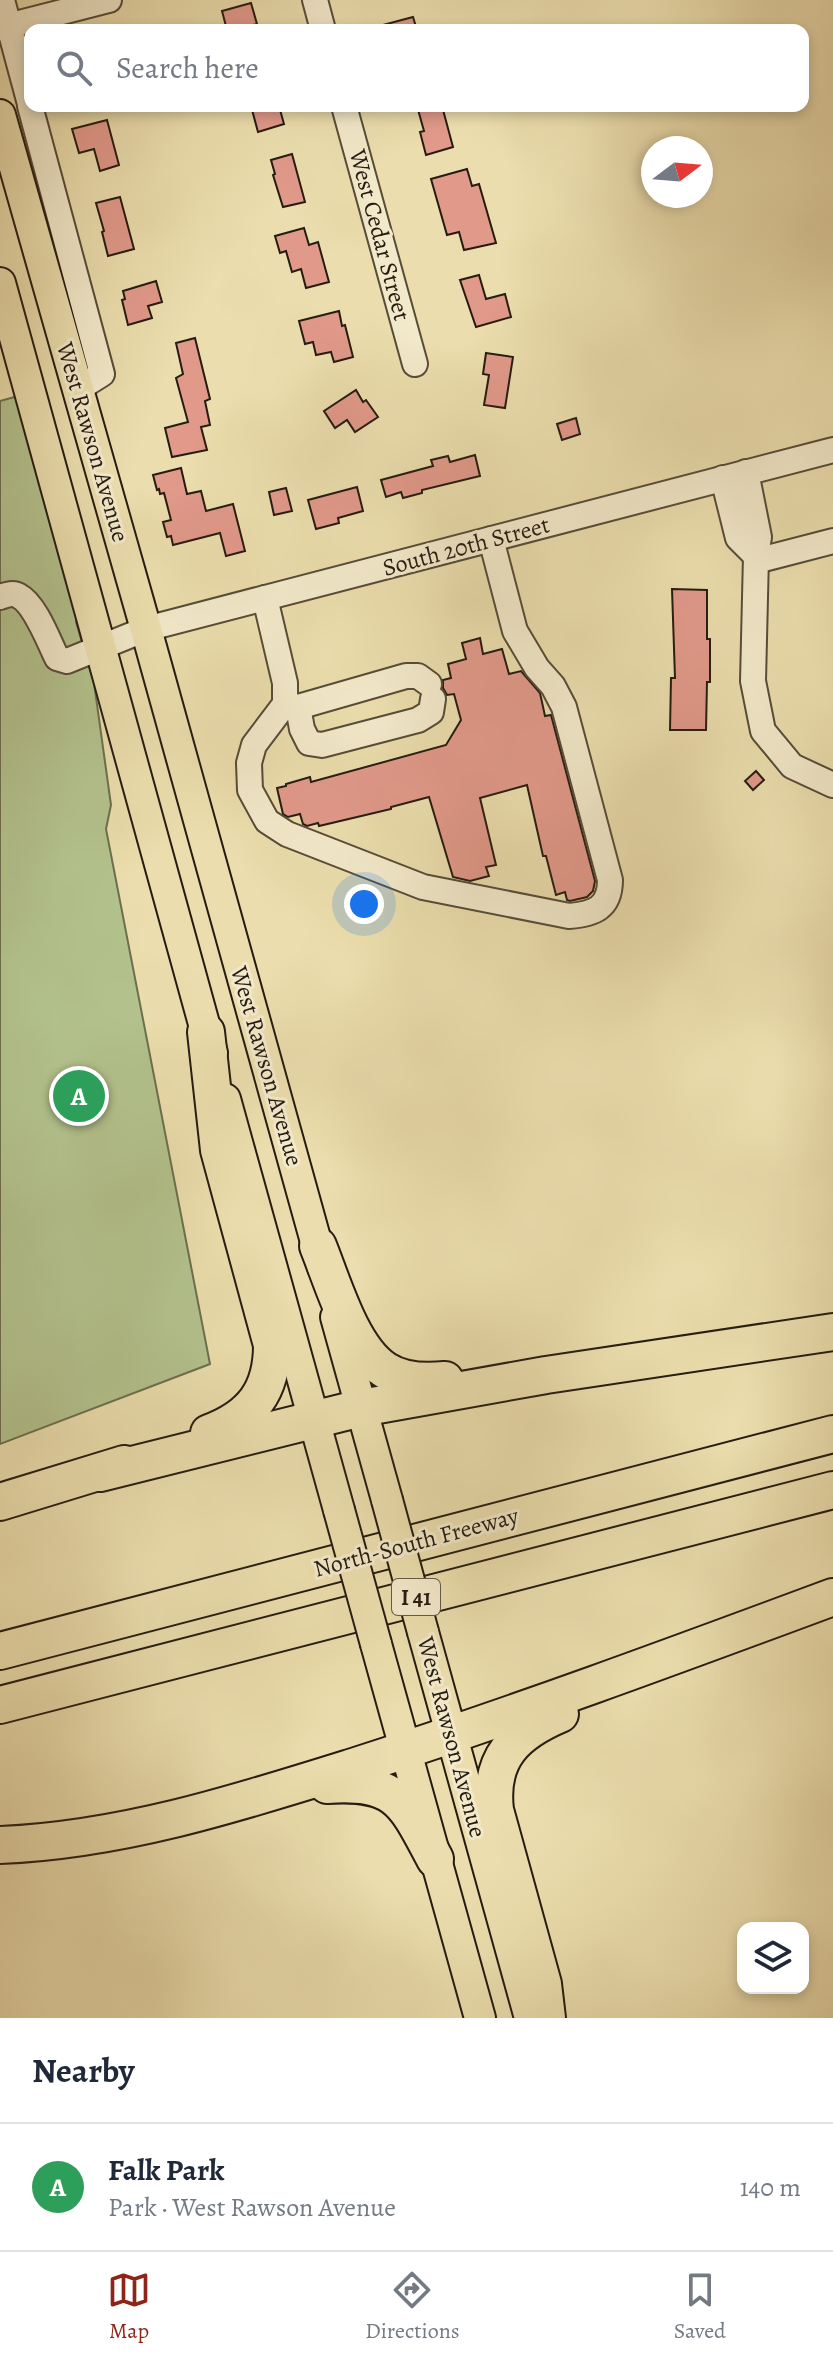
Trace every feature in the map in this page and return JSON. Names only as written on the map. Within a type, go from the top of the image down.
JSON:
[{"type":"highway","points":[[100,1473],[228,1426],[252,1407],[270,1371],[272,1345],[219,1150],[206,1032]]},
{"type":"highway","points":[[318,1246],[349,1323],[373,1360],[385,1370],[399,1377],[420,1381],[495,1374],[546,1375]]},
{"type":"highway","points":[[0,1502],[100,1473],[361,1408],[546,1375],[833,1332]]},
{"type":"highway","name":"North-South Freeway","points":[[0,1651],[833,1434]]},
{"type":"highway","name":"I 41","points":[[0,1705],[833,1490]]},
{"type":"highway","points":[[0,1845],[63,1840],[162,1823],[290,1787],[451,1736],[833,1597]]},
{"type":"highway","points":[[547,2018],[543,1984],[495,1810],[493,1790],[503,1759],[509,1748],[534,1726],[651,1676],[704,1645]]},
{"type":"highway","points":[[290,1787],[359,1784],[386,1791],[399,1799],[412,1816],[435,1859]]},
{"type":"main road","name":"West Rawson Avenue","points":[[0,115],[318,1246],[530,2018]]},
{"type":"main road","name":"West Rawson Avenue","points":[[0,283],[480,2018]]},
{"type":"street","points":[[2,0],[4,27],[24,87]]},
{"type":"street","points":[[4,27],[109,0]]},
{"type":"street","points":[[315,0],[321,24]]},
{"type":"street","points":[[32,112],[102,374],[78,389]]},
{"type":"street","name":"West Cedar Street","points":[[346,112],[415,364]]},
{"type":"street","name":"South 20th Street","points":[[0,597],[20,596],[37,619],[57,658],[67,661],[146,629],[833,450]]},
{"type":"street","points":[[734,475],[759,537],[753,681],[763,731],[792,766],[833,785]]},
{"type":"street","points":[[265,598],[285,683],[292,706],[309,743],[322,745],[418,720],[431,712],[431,692],[418,676],[406,676],[292,706],[254,745],[249,763],[250,790],[267,821],[287,834],[423,887],[569,916],[587,914],[601,906],[610,893],[610,880],[564,707],[515,631],[491,539]]},
{"type":"street","points":[[756,559],[833,541]]},
{"type":"green space","points":[[18,396],[94,683],[111,805],[106,829],[210,1364],[0,1444],[0,401]]},
{"type":"building","points":[[251,3],[257,24],[225,24],[222,11]]},
{"type":"building","points":[[413,17],[415,24],[387,24]]},
{"type":"building","points":[[253,112],[281,112],[284,124],[258,132]]},
{"type":"building","points":[[419,112],[444,112],[453,147],[426,155],[420,132],[424,131]]},
{"type":"building","points":[[107,120],[119,165],[100,171],[94,149],[79,153],[72,129]]},
{"type":"building","points":[[292,154],[305,202],[283,207],[271,160]]},
{"type":"building","points":[[467,169],[472,186],[479,184],[496,243],[464,250],[459,232],[447,235],[431,179]]},
{"type":"building","points":[[120,197],[134,249],[108,256],[96,203]]},
{"type":"building","points":[[304,228],[309,245],[318,242],[329,282],[306,288],[301,269],[292,272],[286,251],[280,253],[275,236]]},
{"type":"building","points":[[479,275],[486,299],[505,294],[511,317],[476,327],[460,280]]},
{"type":"building","points":[[156,281],[162,302],[148,306],[152,318],[128,325],[123,291]]},
{"type":"building","points":[[339,311],[353,357],[334,362],[331,352],[316,355],[313,342],[305,344],[299,321]]},
{"type":"building","points":[[195,338],[210,399],[205,401],[210,425],[201,427],[207,450],[172,457],[165,428],[188,422],[176,378],[183,374],[176,343]]},
{"type":"building","points":[[486,353],[513,357],[505,408],[484,405],[489,375],[483,374]]},
{"type":"building","points":[[356,390],[378,417],[355,432],[347,420],[335,428],[324,411]]},
{"type":"building","points":[[576,418],[580,434],[562,440],[557,424]]},
{"type":"building","points":[[475,455],[480,476],[422,490],[422,493],[403,498],[401,492],[386,497],[381,480],[433,466],[431,460],[448,456],[450,462]]},
{"type":"building","points":[[181,468],[187,494],[201,491],[206,511],[233,504],[245,551],[226,556],[220,533],[173,545],[163,522],[171,520],[164,493],[160,494],[157,490],[153,475]]},
{"type":"building","points":[[357,487],[363,511],[338,518],[339,523],[316,529],[308,500]]},
{"type":"building","points":[[286,488],[292,511],[274,515],[269,492]]},
{"type":"building","points":[[672,589],[707,590],[710,682],[707,682],[706,730],[670,730],[671,678],[675,678]]},
{"type":"building","points":[[480,638],[483,654],[502,649],[509,674],[521,671],[540,693],[545,716],[551,715],[595,881],[593,891],[587,897],[570,901],[565,892],[556,895],[546,856],[543,856],[527,785],[480,798],[496,865],[486,867],[489,876],[470,881],[453,877],[429,797],[319,826],[318,823],[303,824],[300,814],[288,817],[283,814],[277,788],[286,784],[310,777],[311,782],[446,745],[461,720],[454,694],[447,695],[443,688],[443,680],[451,678],[448,664],[466,659],[462,643]]},
{"type":"building","points":[[756,771],[764,780],[753,790],[745,781]]},
{"type":"place","name":"Falk Park","points":[[79,1096]]}]
